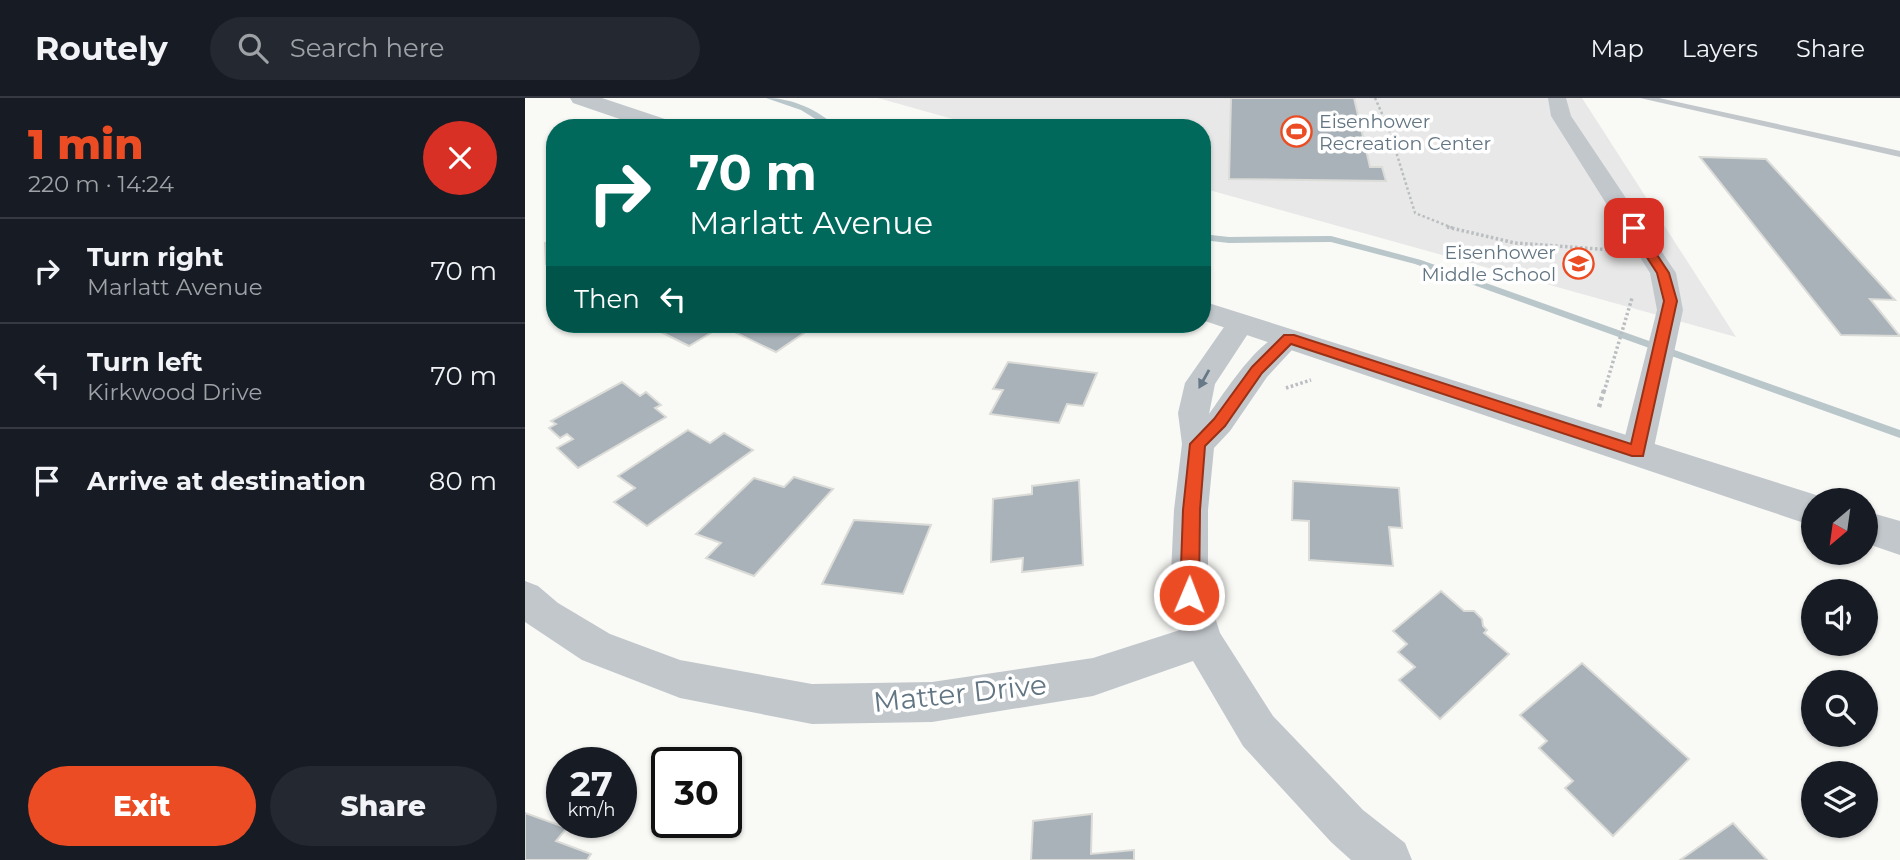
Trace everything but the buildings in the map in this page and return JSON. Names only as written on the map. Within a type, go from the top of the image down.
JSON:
[{"type":"street","points":[[581,98],[643,119]]},
{"type":"street","points":[[1557,98],[1561,116],[1663,273],[1670,310],[1637,452]]},
{"type":"street","points":[[1211,313],[1801,506]]},
{"type":"street","points":[[1241,323],[1200,383],[1193,413],[1198,444],[1191,510],[1189,595],[1202,640],[1258,731],[1347,826],[1388,860]]},
{"type":"street","points":[[1198,444],[1219,423],[1257,370],[1289,338]]},
{"type":"street","points":[[1878,531],[1900,538]]},
{"type":"street","name":"Matter Drive","points":[[525,597],[544,615],[596,647],[680,679],[812,704],[932,702],[1093,677],[1202,640]]},
{"type":"lane","points":[[1645,98],[1900,154]]},
{"type":"path","points":[[1375,98],[1389,129],[1410,203],[1415,213],[1422,218],[1541,248],[1617,250]]},
{"type":"path","points":[[1598,412],[1633,297]]},
{"type":"shaded area","name":"Eisenhower Middle School","points":[[878,98],[1582,98],[1736,337],[1211,191],[1211,119],[953,119]]},
{"type":"waterway","points":[[769,98],[804,108],[822,119]]},
{"type":"waterway","points":[[1211,238],[1331,239],[1418,262],[1900,434]]},
{"type":"place","name":"Eisenhower Recreation Center","points":[[1296,132]]},
{"type":"place","name":"Eisenhower Middle School","points":[[1579,263]]},
{"type":"route","points":[[1189,595],[1191,510],[1198,444],[1219,423],[1257,370],[1289,338],[1637,452],[1671,301],[1663,273],[1634,228]]}]
